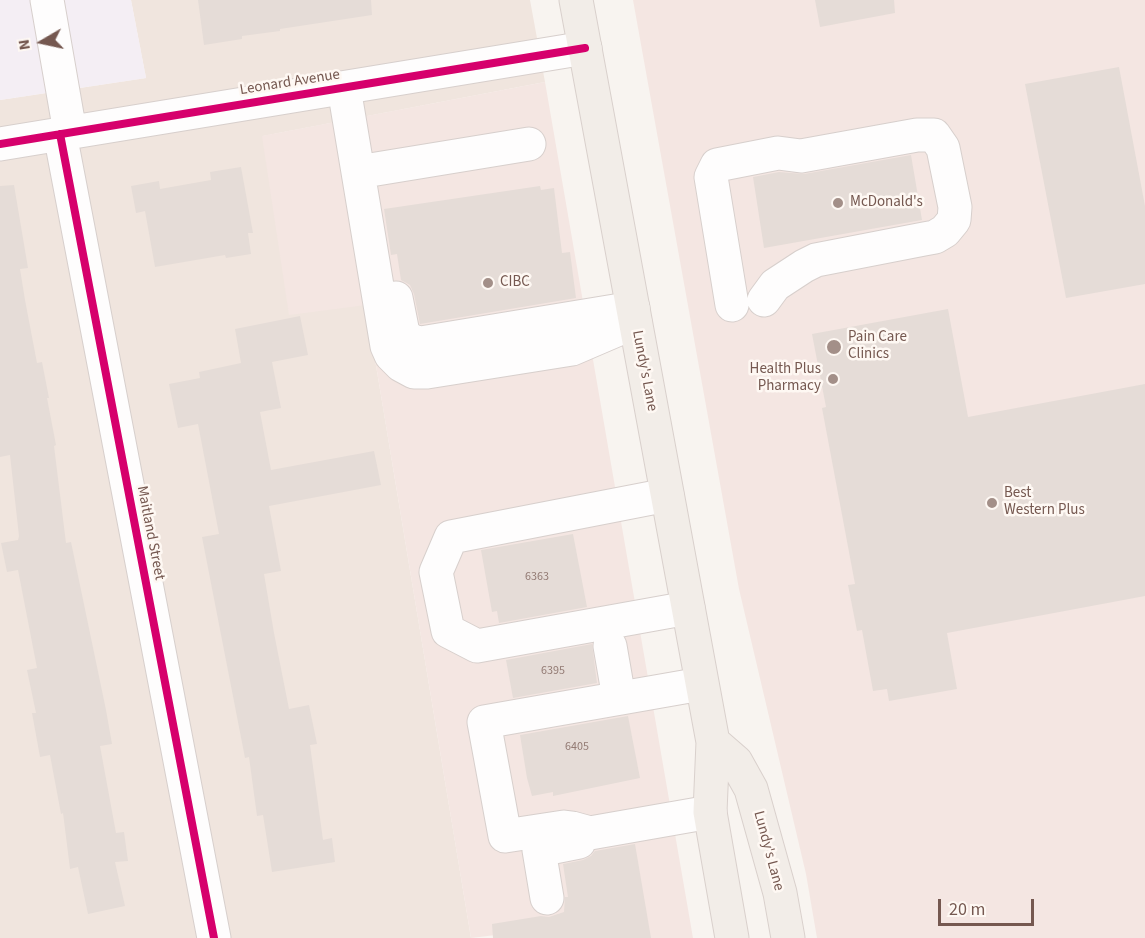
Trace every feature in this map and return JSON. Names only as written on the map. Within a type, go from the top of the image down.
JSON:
[{"type":"main road","name":"Lundy's Lane","points":[[576,0],[713,742],[710,812],[732,938]]},
{"type":"main road","name":"Lundy's Lane","points":[[713,742],[736,762],[751,789],[780,893],[788,938]]},
{"type":"street","name":"Maitland Street","points":[[47,0],[65,133],[213,938]]},
{"type":"street","name":"Leonard Avenue","points":[[0,144],[585,48]]},
{"type":"street","points":[[344,88],[370,250],[393,284],[406,338],[416,343],[427,343],[634,315]]},
{"type":"street","points":[[732,305],[711,177],[717,165],[778,153],[801,156],[917,135],[934,135],[943,148],[955,207],[954,220],[945,231],[935,237],[816,260],[775,285],[764,300]]},
{"type":"street","points":[[358,172],[530,144]]},
{"type":"street","points":[[667,495],[451,537],[436,572],[448,631],[477,646],[688,608]]},
{"type":"street","points":[[610,646],[619,698]]},
{"type":"street","points":[[701,684],[484,722],[505,836],[564,828],[590,833],[710,812]]},
{"type":"street","points":[[547,898],[539,850],[581,842],[590,833]]},
{"type":"shaded area","points":[[0,0],[131,0],[146,78],[0,100]]},
{"type":"shaded area","points":[[131,0],[530,0],[545,82],[263,136],[366,305],[471,938],[0,938],[0,100],[146,78]]},
{"type":"shaded area","points":[[633,0],[1145,0],[1145,938],[817,938],[806,874],[739,589]]},
{"type":"shaded area","points":[[545,82],[693,938],[505,938],[504,934],[471,938],[366,305],[289,315],[262,136]]},
{"type":"building","points":[[198,0],[371,0],[372,15],[280,29],[280,31],[242,36],[242,39],[204,45]]},
{"type":"building","points":[[815,0],[894,0],[895,13],[820,27]]},
{"type":"building","points":[[1119,67],[1145,206],[1145,284],[1066,298],[1025,84]]},
{"type":"building","name":"McDonald's","points":[[911,155],[922,220],[764,248],[753,177],[779,172],[804,174]]},
{"type":"building","points":[[241,167],[253,233],[248,233],[251,254],[226,258],[225,255],[155,267],[145,211],[136,213],[131,186],[159,181],[160,189],[211,180],[210,172]]},
{"type":"building","points":[[14,185],[28,268],[20,269],[37,363],[42,362],[49,398],[47,398],[56,445],[54,446],[66,543],[71,542],[112,744],[100,746],[116,833],[124,832],[128,861],[115,862],[125,906],[88,914],[78,867],[70,869],[63,813],[61,814],[50,755],[40,757],[32,713],[36,713],[27,670],[37,668],[18,570],[7,572],[1,543],[18,540],[19,536],[10,455],[0,457],[0,186]]},
{"type":"building","name":"CIBC","points":[[540,186],[541,190],[554,188],[562,253],[570,252],[576,298],[420,324],[414,294],[410,285],[401,280],[397,254],[391,255],[384,209]]},
{"type":"building","name":"Best Western Plus","points":[[948,309],[968,417],[1145,384],[1145,596],[947,633],[957,689],[889,701],[887,689],[873,691],[862,630],[857,631],[848,585],[855,584],[822,408],[826,407],[812,334]]},
{"type":"building","points":[[300,316],[308,355],[272,362],[281,408],[260,412],[271,470],[374,451],[381,485],[269,506],[281,571],[264,574],[274,633],[289,709],[309,705],[317,744],[310,745],[323,840],[332,838],[335,862],[272,872],[263,815],[257,816],[249,757],[245,758],[202,537],[219,534],[198,424],[178,428],[169,384],[200,378],[199,372],[241,363],[235,329]]},
{"type":"building","points":[[573,534],[587,607],[499,623],[497,611],[492,612],[481,550]]},
{"type":"building","points":[[592,644],[597,683],[513,698],[506,660]]},
{"type":"building","points":[[628,716],[640,778],[553,796],[553,792],[532,796],[520,735]]},
{"type":"building","points":[[635,844],[651,938],[493,938],[492,924],[541,916],[549,917],[564,912],[565,897],[568,897],[563,864],[583,860],[595,851]]},
{"type":"cycle path","points":[[0,144],[585,48]]},
{"type":"cycle path","points":[[60,134],[214,938]]},
{"type":"place","name":"McDonald's","points":[[838,203]]},
{"type":"place","name":"CIBC","points":[[488,283]]},
{"type":"place","name":"Pain Care Clinics","points":[[834,347]]},
{"type":"place","name":"Health Plus Pharmacy","points":[[833,379]]},
{"type":"place","name":"Best Western Plus","points":[[992,503]]}]
